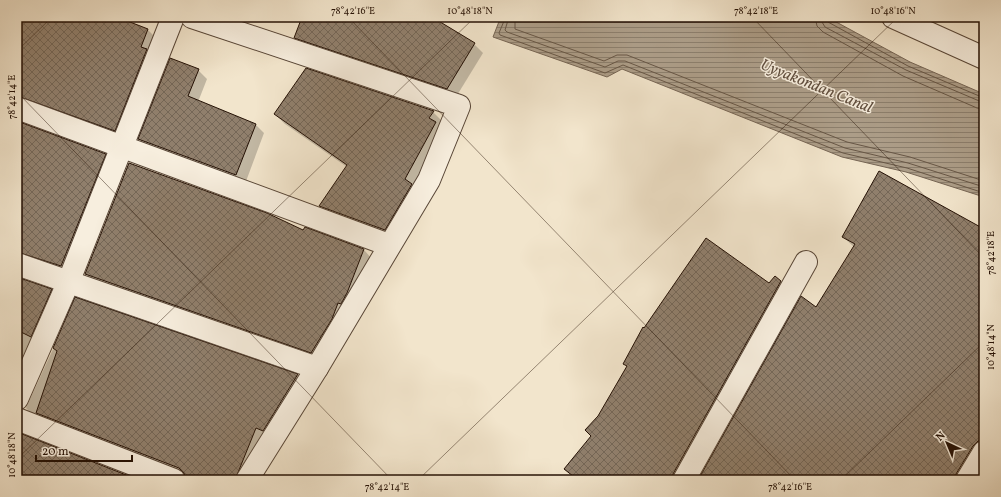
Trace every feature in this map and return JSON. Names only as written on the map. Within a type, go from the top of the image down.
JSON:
[{"type":"street","points":[[17,398],[68,283],[173,17]]},
{"type":"street","points":[[192,17],[459,106],[429,180],[317,368],[247,480]]},
{"type":"street","points":[[893,17],[984,58]]},
{"type":"street","points":[[17,108],[389,245]]},
{"type":"street","points":[[684,480],[806,262]]},
{"type":"street","points":[[17,264],[68,283],[317,368]]},
{"type":"street","points":[[17,419],[174,480]]},
{"type":"street","points":[[967,480],[984,452]]},
{"type":"water","name":"Uyyakondan Canal","points":[[496,17],[827,17],[910,62],[984,94],[984,197],[906,172],[842,157],[622,69],[607,77],[493,37],[500,19]]},
{"type":"building","points":[[17,17],[117,17],[148,29],[141,47],[147,49],[115,131],[17,96]]},
{"type":"building","points":[[302,17],[432,17],[475,43],[447,89],[294,38]]},
{"type":"building","points":[[170,58],[199,69],[188,96],[256,124],[236,175],[138,139]]},
{"type":"building","points":[[306,68],[434,111],[429,118],[436,122],[405,179],[412,184],[385,230],[319,206],[347,165],[274,114]]},
{"type":"building","points":[[17,121],[106,154],[61,266],[17,252]]},
{"type":"building","points":[[129,163],[267,213],[303,230],[305,227],[364,249],[347,293],[341,304],[338,303],[332,319],[311,353],[85,274]]},
{"type":"building","points":[[879,171],[984,229],[984,440],[978,441],[973,446],[956,474],[955,480],[698,480],[801,296],[816,307],[855,244],[842,237]]},
{"type":"building","points":[[706,238],[769,283],[775,276],[781,281],[673,474],[672,480],[578,480],[564,469],[591,436],[585,430],[598,416],[627,366],[623,364],[643,327],[644,328]]},
{"type":"building","points":[[17,277],[52,289],[31,337],[17,330]]},
{"type":"building","points":[[75,297],[298,374],[263,431],[256,428],[235,480],[186,480],[184,473],[179,468],[36,413],[57,351],[53,348]]},
{"type":"building","points":[[17,432],[139,480],[17,480]]}]
